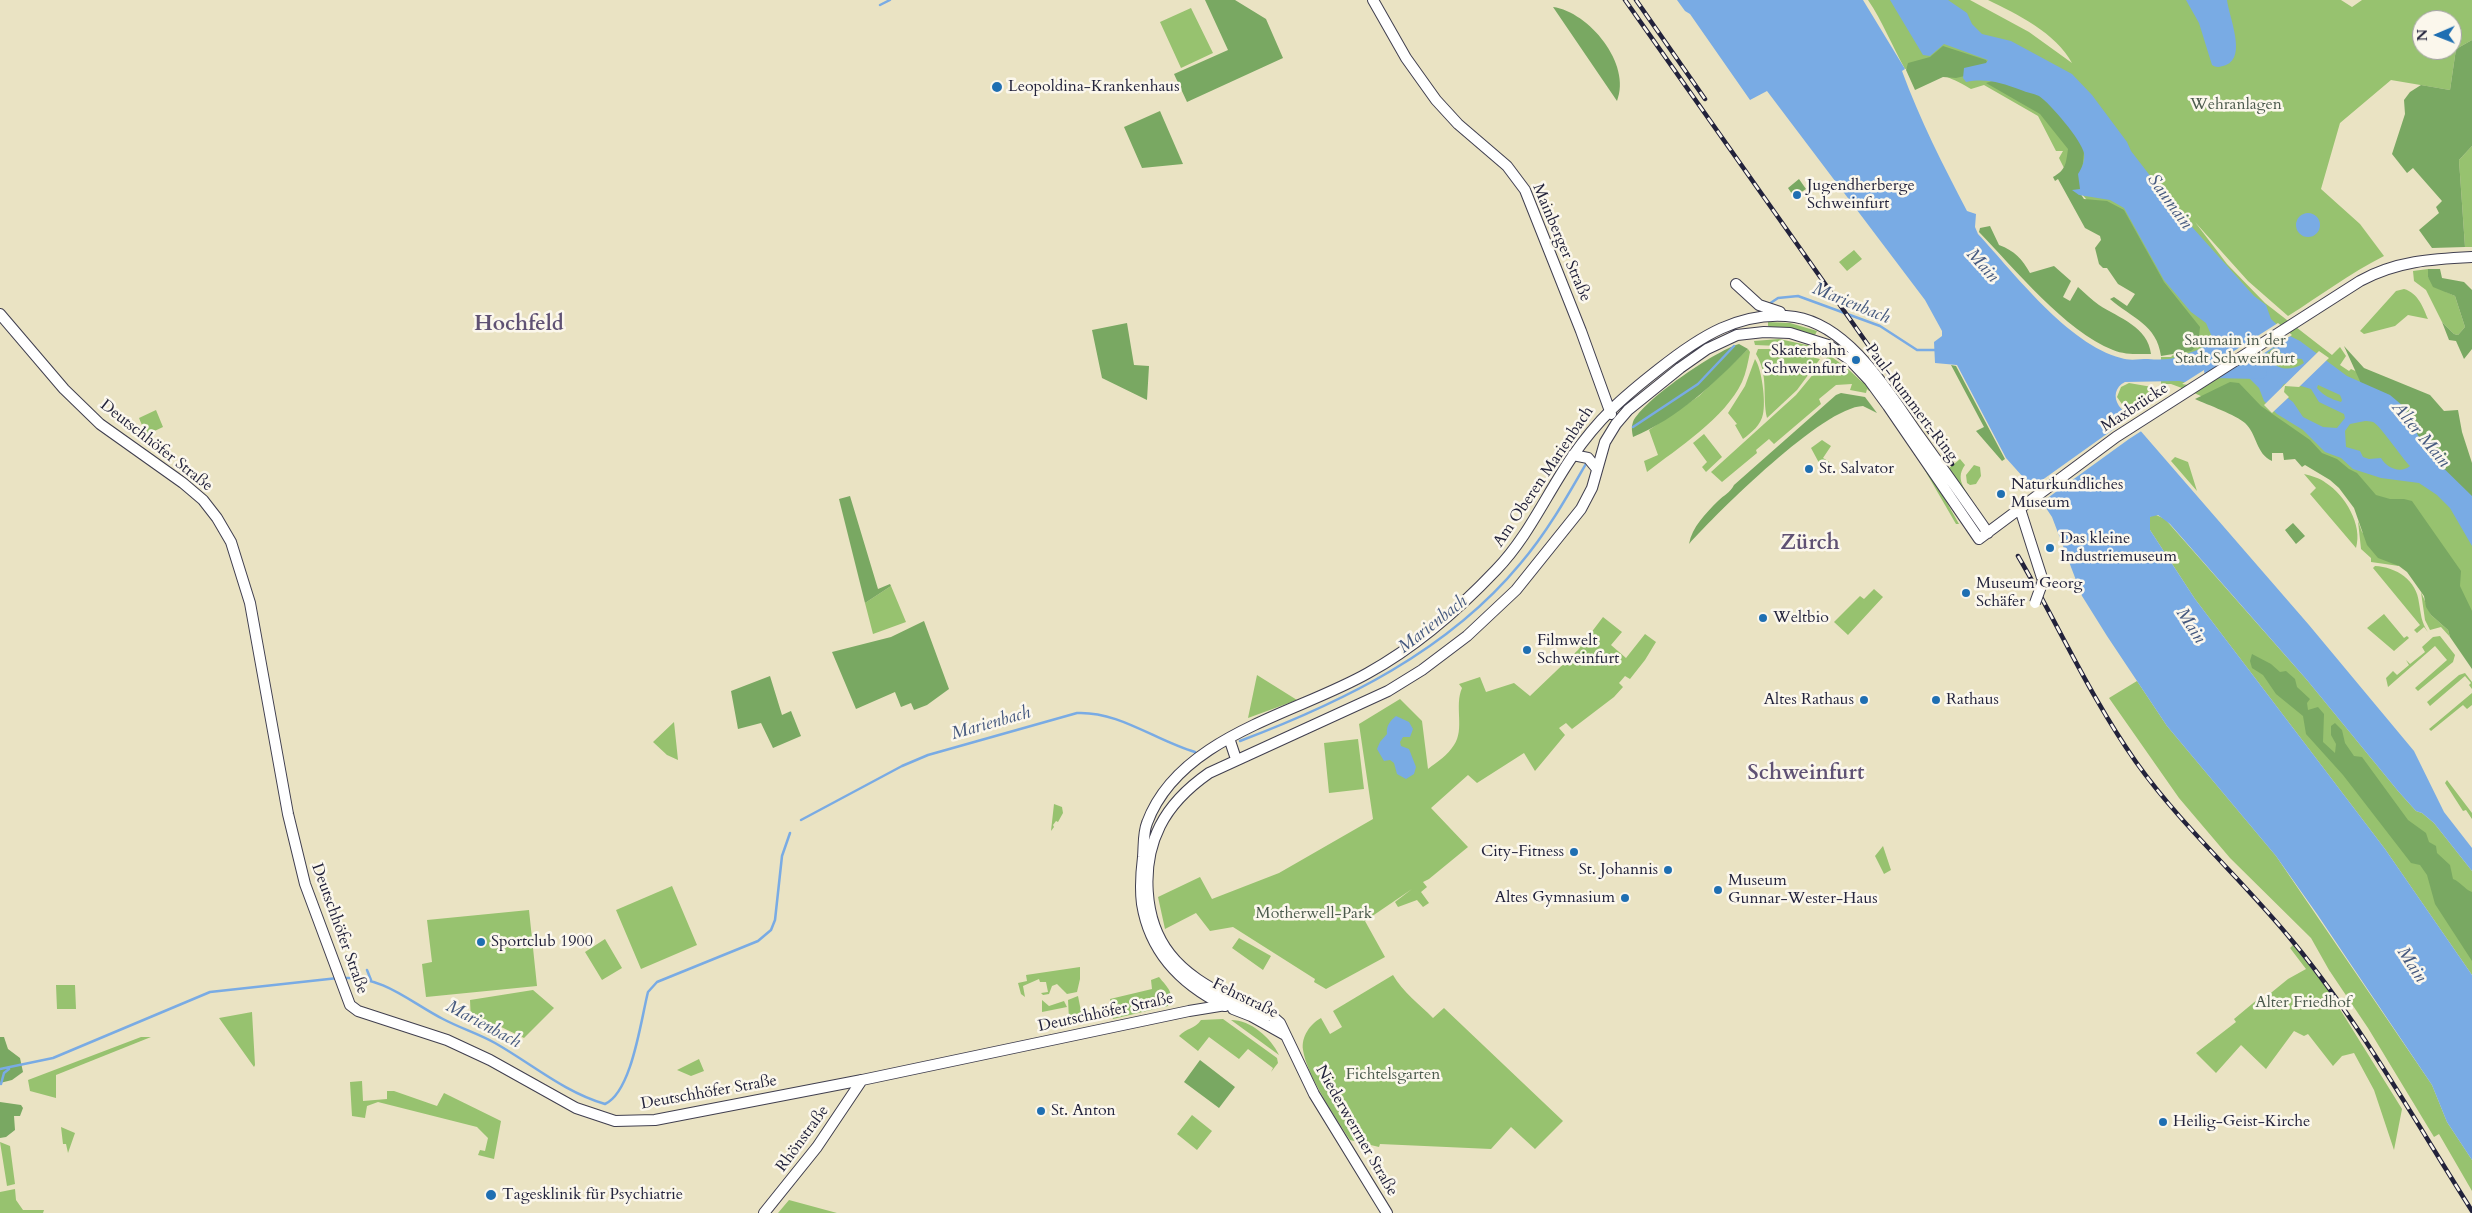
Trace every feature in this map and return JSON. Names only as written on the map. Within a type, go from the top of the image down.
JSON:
[{"type":"main road","name":"Mainberger Straße","points":[[1372,0],[1406,58],[1436,100],[1458,124],[1507,166],[1525,190],[1616,424]]},
{"type":"main road","name":"Maxbrücke","points":[[1983,536],[2116,438],[2373,274],[2398,265],[2434,259],[2472,257]]},
{"type":"main road","points":[[1736,284],[1759,305],[1793,316]]},
{"type":"main road","name":"Deutschhöfer Straße","points":[[0,314],[64,389],[100,424],[176,477],[203,500],[217,518],[231,542],[250,604],[296,851],[304,884],[342,990],[350,1005],[358,1011],[447,1040],[490,1060],[576,1108],[608,1120],[655,1120],[862,1080],[1170,1015],[1238,1003]]},
{"type":"main road","name":"Paul-Rummert-Ring","points":[[1609,410],[1682,350],[1708,334],[1730,323],[1750,318],[1793,316],[1818,325],[1840,338],[1862,359],[1983,536]]},
{"type":"main road","name":"Paul-Rummert-Ring","points":[[1616,424],[1628,410],[1680,368],[1718,343],[1737,335],[1764,332],[1790,333],[1814,339],[1838,352],[1860,369],[1911,431]]},
{"type":"main road","name":"Am Oberen Marienbach","points":[[1157,802],[1168,784],[1179,774],[1202,755],[1229,738],[1368,673],[1431,631],[1478,589],[1518,545],[1573,455],[1609,410]]},
{"type":"main road","name":"Am Oberen Marienbach","points":[[1170,810],[1197,782],[1236,760],[1388,691],[1422,670],[1467,636],[1516,590],[1580,509],[1592,488],[1605,442],[1616,424]]},
{"type":"main road","points":[[1573,455],[1588,458],[1596,470]]},
{"type":"main road","points":[[2020,509],[2043,581],[2034,603]]},
{"type":"main road","points":[[1229,738],[1236,760]]},
{"type":"main road","name":"Fehrstraße","points":[[1157,802],[1147,821],[1144,836],[1140,889],[1146,920],[1157,948],[1174,971],[1202,995],[1251,1016],[1285,1035]]},
{"type":"main road","name":"Fehrstraße","points":[[1170,810],[1160,826],[1150,854],[1148,896],[1154,923],[1164,945],[1177,962],[1201,982],[1238,1003],[1277,1019],[1285,1035]]},
{"type":"main road","name":"Niederwerrner Straße","points":[[1285,1035],[1325,1112],[1387,1213]]},
{"type":"main road","name":"Rhönstraße","points":[[764,1213],[817,1147],[862,1080]]},
{"type":"green space","points":[[1205,0],[1235,0],[1266,19],[1283,58],[1187,102],[1174,74],[1228,50]]},
{"type":"green space","points":[[1868,0],[1970,0],[2029,32],[2072,63],[2065,52],[2046,34],[2023,18],[1988,0],[2341,0],[2352,7],[2362,0],[2472,0],[2472,40],[2462,46],[2462,10],[2412,10],[2412,60],[2454,60],[2450,90],[2391,80],[2340,123],[2321,189],[2360,224],[2384,256],[2347,277],[2288,316],[2248,281],[2195,222],[2227,264],[2265,303],[2332,355],[2340,347],[2346,356],[2340,365],[2349,371],[2351,369],[2362,374],[2472,477],[2472,646],[2341,483],[2231,410],[2190,391],[2171,384],[2161,384],[2161,357],[2171,357],[2177,351],[2086,199],[2069,178],[2059,158],[2063,151],[2056,151],[2038,116],[1984,85],[1971,89],[1948,77],[1930,71],[1912,68],[1905,69]]},
{"type":"green space","points":[[1553,7],[1567,11],[1580,19],[1593,29],[1604,42],[1613,56],[1618,71],[1620,87],[1617,101]]},
{"type":"green space","points":[[1191,8],[1213,53],[1181,68],[1160,22]]},
{"type":"green space","points":[[2472,40],[2472,146],[2459,160],[2465,247],[2432,248],[2419,230],[2439,213],[2436,207],[2442,201],[2413,168],[2407,173],[2392,154],[2405,114],[2404,100],[2410,92],[2421,85],[2450,90],[2454,60],[2462,60],[2462,46]]},
{"type":"green space","points":[[1943,46],[1986,60],[1988,64],[1969,75],[1956,78],[1943,77],[1915,90],[1906,70],[1908,63],[1930,57]]},
{"type":"green space","points":[[1995,80],[2023,83],[2086,130],[2080,193],[2084,199],[2107,201],[2124,210],[2164,282],[2200,327],[2198,345],[2191,351],[2161,356],[2159,345],[2149,329],[2110,299],[2114,297],[2127,306],[2135,294],[2118,284],[2107,268],[2103,268],[2099,264],[2095,248],[2101,240],[2100,236],[2085,228],[2058,179],[2055,181],[2053,177],[2061,172],[2065,166],[2068,149],[2040,114],[1986,83]]},
{"type":"green space","points":[[1160,111],[1183,164],[1142,168],[1124,127]]},
{"type":"green space","points":[[2472,146],[2472,247],[2465,247],[2459,160]]},
{"type":"green space","points":[[1799,179],[1806,189],[1794,197],[1788,188]]},
{"type":"green space","points":[[1990,226],[1999,245],[2018,256],[2030,273],[2054,266],[2071,281],[2063,297],[2070,301],[2078,287],[2099,305],[2139,330],[2149,345],[2151,354],[2118,352],[2095,341],[2077,329],[2042,298],[1979,232],[1980,228]]},
{"type":"green space","points":[[1854,250],[1862,259],[1847,271],[1839,262]]},
{"type":"green space","points":[[2428,269],[2428,277],[2446,292],[2455,296],[2465,327],[2458,335],[2454,334],[2442,322],[2426,290],[2414,281],[2413,271]]},
{"type":"green space","points":[[2428,269],[2440,269],[2442,278],[2464,282],[2472,290],[2472,349],[2464,359],[2456,341],[2449,340],[2442,322],[2454,334],[2458,335],[2465,327],[2455,296],[2433,287],[2428,277]]},
{"type":"green space","points":[[2404,289],[2416,297],[2428,319],[2408,315],[2395,326],[2364,334],[2360,331],[2396,291]]},
{"type":"green space","points":[[1768,322],[1790,323],[1817,331],[1815,335],[1790,328],[1770,327]]},
{"type":"green space","points":[[1127,323],[1134,365],[1149,366],[1147,400],[1102,378],[1092,330]]},
{"type":"green space","points":[[1842,334],[1865,354],[1885,381],[1869,391],[1867,389],[1866,393],[1850,390],[1852,384],[1836,385],[1819,399],[1821,404],[1774,444],[1769,439],[1756,450],[1757,453],[1722,482],[1711,472],[1796,395],[1829,355],[1863,383],[1853,370],[1832,352]]},
{"type":"green space","points":[[1779,339],[1807,345],[1825,352],[1822,357],[1779,346],[1755,345],[1754,341]]},
{"type":"green space","points":[[1739,344],[1748,349],[1709,387],[1665,420],[1633,437],[1633,422],[1650,402],[1681,377],[1728,348]]},
{"type":"green space","points":[[2344,346],[2364,368],[2430,395],[2444,411],[2458,410],[2462,432],[2472,463],[2472,514],[2364,390]]},
{"type":"green space","points":[[1748,349],[1750,352],[1742,382],[1724,408],[1700,432],[1647,472],[1644,461],[1658,455],[1649,430],[1699,396]]},
{"type":"green space","points":[[1758,349],[1776,349],[1820,359],[1797,390],[1767,418],[1764,378],[1756,354]]},
{"type":"green space","points":[[1755,359],[1760,370],[1763,386],[1763,414],[1758,425],[1743,439],[1735,425],[1737,424],[1728,413],[1745,386]]},
{"type":"green space","points":[[1951,365],[1956,366],[2005,459],[2002,461],[1976,431],[1984,427]]},
{"type":"green space","points":[[2230,382],[2239,383],[2261,406],[2310,440],[2322,453],[2337,459],[2357,473],[2376,495],[2390,499],[2412,501],[2461,571],[2460,586],[2472,611],[2472,669],[2450,637],[2448,630],[2431,615],[2426,607],[2424,596],[2407,572],[2399,566],[2378,558],[2367,545],[2354,508],[2339,488],[2330,480],[2305,465],[2302,467],[2295,459],[2284,460],[2283,453],[2272,453],[2272,461],[2267,458],[2245,423],[2229,413],[2195,399]]},
{"type":"green space","points":[[2129,383],[2152,387],[2149,400],[2133,405],[2133,407],[2143,409],[2131,417],[2117,397],[2121,387]]},
{"type":"green space","points":[[1841,393],[1865,397],[1877,413],[1863,406],[1845,411],[1823,423],[1772,463],[1689,544],[1693,532],[1700,521],[1734,485],[1836,395]]},
{"type":"green space","points":[[156,410],[163,427],[146,435],[139,418]]},
{"type":"green space","points":[[1704,434],[1722,457],[1706,472],[1702,467],[1707,462],[1693,443]]},
{"type":"green space","points":[[1822,440],[1831,446],[1823,458],[1834,465],[1825,474],[1811,448]]},
{"type":"green space","points":[[1916,455],[1934,480],[1959,524],[1956,524]]},
{"type":"green space","points":[[2175,457],[2188,462],[2197,491],[2171,461]]},
{"type":"green space","points":[[1960,459],[1965,465],[1961,481],[1974,505],[1948,469]]},
{"type":"green space","points":[[1974,465],[1980,467],[1981,476],[1976,484],[1970,485],[1967,483],[1966,475]]},
{"type":"green space","points":[[2304,474],[2324,481],[2346,503],[2355,520],[2358,539],[2356,548],[2310,494],[2316,488]]},
{"type":"green space","points":[[850,496],[878,589],[890,584],[891,586],[865,603],[839,499]]},
{"type":"green space","points":[[2154,514],[2165,519],[2307,680],[2398,791],[2416,811],[2422,813],[2434,823],[2472,871],[2472,975],[2385,849],[2195,599],[2150,530],[2150,517]]},
{"type":"green space","points":[[2358,521],[2362,532],[2399,566],[2371,562],[2371,558],[2361,549]]},
{"type":"green space","points":[[2293,523],[2305,536],[2296,544],[2285,530]]},
{"type":"green space","points":[[2375,566],[2398,572],[2410,581],[2417,595],[2423,621],[2428,632],[2424,627],[2417,633],[2414,630],[2420,625],[2373,568]]},
{"type":"green space","points":[[891,586],[906,622],[873,634],[865,603]]},
{"type":"green space","points":[[1874,589],[1883,597],[1848,635],[1834,622],[1860,596],[1864,599]]},
{"type":"green space","points":[[2421,592],[2431,615],[2448,630],[2450,637],[2441,627],[2430,630],[2425,620]]},
{"type":"green space","points":[[2384,614],[2404,638],[2407,636],[2409,638],[2394,651],[2367,628]]},
{"type":"green space","name":"Motherwell-Park","points":[[1603,617],[1622,632],[1611,645],[1626,658],[1645,634],[1656,642],[1630,679],[1625,676],[1619,683],[1623,687],[1614,697],[1572,729],[1566,723],[1559,728],[1565,735],[1535,771],[1524,753],[1477,783],[1468,775],[1431,808],[1468,847],[1423,882],[1427,887],[1421,892],[1429,903],[1423,907],[1417,900],[1398,907],[1395,902],[1412,889],[1365,921],[1385,957],[1326,989],[1314,982],[1315,979],[1233,927],[1210,931],[1196,913],[1165,929],[1158,897],[1200,877],[1212,899],[1279,873],[1373,819],[1359,724],[1400,699],[1422,721],[1428,769],[1449,752],[1457,739],[1459,732],[1459,702],[1462,688],[1459,684],[1480,677],[1486,692],[1514,683],[1530,696],[1578,650]]},
{"type":"green space","points":[[924,621],[949,689],[927,705],[914,710],[911,703],[901,707],[895,692],[856,709],[832,652],[891,637]]},
{"type":"green space","points":[[2440,636],[2455,655],[2453,662],[2418,691],[2415,688],[2447,660],[2435,646],[2388,687],[2386,678],[2393,671],[2397,675],[2409,665],[2406,660],[2410,664],[2425,652],[2422,647],[2433,637]]},
{"type":"green space","points":[[2252,654],[2271,664],[2280,672],[2286,671],[2295,679],[2297,687],[2310,699],[2307,703],[2308,710],[2318,707],[2324,714],[2323,742],[2335,753],[2336,744],[2331,735],[2331,726],[2335,723],[2342,730],[2345,743],[2354,756],[2362,757],[2408,820],[2426,833],[2429,842],[2436,846],[2437,853],[2450,865],[2453,879],[2472,892],[2472,961],[2435,904],[2427,875],[2420,865],[2411,863],[2343,775],[2306,734],[2303,716],[2276,694],[2263,675],[2252,668],[2250,661]]},
{"type":"green space","points":[[2465,673],[2472,682],[2472,689],[2469,685],[2471,683],[2465,676],[2430,706],[2427,702],[2459,675]]},
{"type":"green space","points":[[1257,675],[1297,700],[1248,718]]},
{"type":"green space","points":[[770,676],[782,715],[791,711],[801,736],[773,748],[761,723],[738,729],[731,691]]},
{"type":"green space","points":[[2137,681],[2167,726],[2276,856],[2432,1085],[2447,1122],[2472,1160],[2472,1191],[2439,1134],[2434,1137],[2368,1028],[2329,970],[2311,938],[2230,858],[2179,798],[2109,698]]},
{"type":"green space","points":[[2472,693],[2472,705],[2467,709],[2463,705],[2431,731],[2429,729]]},
{"type":"green space","points":[[674,722],[678,760],[667,755],[653,742]]},
{"type":"green space","points":[[1358,739],[1364,789],[1329,793],[1324,743]]},
{"type":"green space","points":[[2447,780],[2472,813],[2472,819],[2466,810],[2463,811],[2445,783]]},
{"type":"green space","points":[[1054,804],[1062,807],[1063,813],[1058,822],[1056,821],[1053,825],[1054,827],[1051,831]]},
{"type":"green space","points":[[1883,846],[1891,870],[1884,874],[1875,856]]},
{"type":"green space","points":[[672,886],[697,945],[641,969],[616,910]]},
{"type":"green space","name":"Sportclub 1900","points":[[529,910],[537,986],[426,997],[422,964],[432,962],[427,920]]},
{"type":"green space","points":[[1239,938],[1271,956],[1263,970],[1232,948]]},
{"type":"green space","points":[[605,939],[622,968],[602,980],[585,952]]},
{"type":"green space","name":"Alter Friedhof","points":[[2293,945],[2328,990],[2402,1109],[2394,1150],[2374,1090],[2354,1053],[2342,1056],[2333,1066],[2308,1034],[2304,1036],[2294,1031],[2266,1069],[2241,1045],[2216,1073],[2196,1053],[2236,1022],[2234,1019],[2258,999],[2261,1001],[2288,979],[2306,969],[2290,948]]},
{"type":"green space","points":[[1080,967],[1077,992],[1067,994],[1057,984],[1052,986],[1049,994],[1043,995],[1041,993],[1048,992],[1046,982],[1040,982],[1039,979],[1023,986],[1025,997],[1021,994],[1018,983],[1027,981],[1026,975]]},
{"type":"green space","name":"Fichtelsgarten","points":[[1393,975],[1406,992],[1433,1018],[1444,1008],[1563,1121],[1535,1149],[1511,1127],[1491,1149],[1380,1144],[1379,1147],[1350,1140],[1310,1072],[1303,1050],[1303,1040],[1310,1027],[1321,1018],[1330,1034],[1342,1027],[1333,1011]]},
{"type":"green space","points":[[1159,977],[1171,994],[1168,1006],[1113,1019],[1110,999],[1152,989],[1151,980]]},
{"type":"green space","points":[[56,985],[75,985],[76,1009],[57,1009]]},
{"type":"green space","points":[[533,990],[554,1008],[524,1038],[499,1026],[471,1022],[470,1000]]},
{"type":"green space","points":[[1078,996],[1082,1016],[1069,1019],[1068,1000]]},
{"type":"green space","points":[[1042,1000],[1049,1006],[1064,1001],[1067,1007],[1042,1012]]},
{"type":"green space","points":[[252,1012],[255,1065],[254,1067],[219,1018]]},
{"type":"green space","points":[[1223,1019],[1277,1058],[1278,1063],[1271,1072],[1273,1068],[1248,1049],[1239,1059],[1209,1037],[1198,1051],[1179,1036],[1201,1020]]},
{"type":"green space","points":[[1231,1020],[1246,1023],[1260,1031],[1271,1042],[1279,1055]]},
{"type":"green space","points":[[0,1037],[4,1037],[8,1049],[20,1058],[23,1072],[12,1080],[0,1083]]},
{"type":"green space","points":[[141,1037],[151,1037],[56,1075],[56,1098],[30,1091],[28,1080]]},
{"type":"green space","points":[[699,1059],[704,1071],[691,1076],[677,1070]]},
{"type":"green space","points":[[1200,1060],[1235,1087],[1219,1108],[1184,1082]]},
{"type":"green space","points":[[362,1081],[363,1101],[387,1099],[387,1091],[394,1091],[437,1106],[444,1093],[501,1121],[494,1159],[478,1155],[480,1150],[485,1151],[488,1138],[477,1127],[378,1102],[367,1106],[365,1118],[352,1116],[350,1082]]},
{"type":"green space","points":[[0,1102],[21,1105],[23,1108],[20,1116],[14,1116],[15,1130],[6,1137],[0,1138]]},
{"type":"green space","points":[[1192,1115],[1212,1131],[1197,1150],[1177,1134]]},
{"type":"green space","points":[[61,1127],[75,1133],[68,1153],[66,1144],[63,1144]]},
{"type":"green space","points":[[0,1142],[10,1146],[15,1184],[7,1186]]},
{"type":"green space","points":[[15,1189],[16,1200],[23,1210],[44,1210],[43,1213],[0,1213],[0,1192]]},
{"type":"green space","points":[[789,1200],[837,1213],[778,1213]]},
{"type":"water","points":[[1677,0],[1863,0],[1905,69],[1902,71],[1924,125],[1967,211],[1976,214],[1975,227],[1978,234],[2044,306],[2082,338],[2101,350],[2124,359],[2169,359],[2199,349],[2212,337],[2206,323],[2191,312],[2164,280],[2124,208],[2110,200],[2079,195],[2072,190],[2080,189],[2078,174],[2083,164],[2084,153],[2078,140],[2058,114],[2037,95],[1994,82],[1966,82],[1963,78],[1964,68],[1986,63],[1988,60],[1944,44],[1930,56],[1923,55],[1890,0],[1948,0],[1967,13],[1972,24],[1982,34],[2011,41],[2072,74],[2092,95],[2127,142],[2131,151],[2175,208],[2254,296],[2266,305],[2271,319],[2288,335],[2300,341],[2347,376],[2390,395],[2403,406],[2426,451],[2472,496],[2472,546],[2450,508],[2437,495],[2419,483],[2381,478],[2353,469],[2341,458],[2325,452],[2303,430],[2277,414],[2264,401],[2259,388],[2243,372],[2234,369],[2188,383],[2179,381],[2125,382],[2117,389],[2116,399],[2119,406],[2309,625],[2414,751],[2444,812],[2472,848],[2472,871],[2434,823],[2422,813],[2416,811],[2398,791],[2307,680],[2170,524],[2158,515],[2150,517],[2150,530],[2195,599],[2385,849],[2472,975],[2472,1160],[2447,1122],[2432,1085],[2317,914],[2276,856],[2167,726],[2107,636],[2082,596],[2052,517],[2032,487],[2006,458],[1957,365],[1935,363],[1934,342],[1942,336],[1942,331],[1925,300],[1767,91],[1750,100],[1690,14],[1685,11]],"holes":[[[2274,348],[2288,358],[2302,359],[2304,363],[2289,369],[2280,367],[2267,358],[2267,353]],[[2291,383],[2311,389],[2319,402],[2344,414],[2345,418],[2337,428],[2323,427],[2303,417],[2293,402],[2281,393],[2281,388],[2284,384]],[[2318,385],[2340,395],[2341,402],[2328,397],[2317,388]],[[2365,421],[2376,424],[2410,466],[2402,470],[2394,469],[2381,458],[2369,459],[2363,457],[2360,451],[2346,447],[2345,431],[2350,424]]]},
{"type":"water","points":[[2186,0],[2227,0],[2236,45],[2232,61],[2219,67],[2212,65],[2199,23]]},
{"type":"water","points":[[2308,213],[2313,214],[2319,220],[2319,230],[2313,236],[2308,237],[2303,236],[2297,230],[2296,225],[2297,220],[2303,214]]},
{"type":"water","points":[[1396,716],[1409,722],[1413,729],[1410,737],[1403,737],[1400,742],[1401,746],[1409,749],[1416,767],[1414,774],[1406,779],[1397,774],[1394,763],[1390,760],[1384,761],[1377,749],[1387,734],[1389,724]]},
{"type":"pier","points":[[2278,323],[2292,335],[2235,372],[2220,373],[2188,385],[2182,384]]},
{"type":"pier","points":[[2319,351],[2329,358],[2299,387],[2285,386],[2284,392],[2289,397],[2272,413],[2264,405]]},
{"type":"pier","points":[[2132,416],[2145,432],[2143,430],[2129,439],[2042,502],[2031,488]]},
{"type":"waterway","points":[[880,5],[890,0]]},
{"type":"waterway","name":"Marienbach","points":[[1769,304],[1778,298],[1798,296],[1880,326],[1917,350],[1936,350]]},
{"type":"waterway","name":"Marienbach","points":[[1633,427],[1698,384],[1734,346]]},
{"type":"waterway","name":"Alter Main","points":[[2211,371],[2260,372]]},
{"type":"waterway","name":"Marienbach","points":[[1240,741],[1279,726],[1355,691],[1427,648],[1460,623],[1492,595],[1530,552],[1556,515],[1587,462]]},
{"type":"waterway","name":"Marienbach","points":[[801,820],[902,766],[928,755],[1077,713],[1108,717],[1195,752]]},
{"type":"waterway","name":"Marienbach","points":[[344,978],[358,978],[371,981],[396,991],[443,1019],[495,1043],[562,1085],[605,1104],[614,1097],[629,1070],[648,992],[657,982],[758,941],[771,930],[775,920],[782,856],[790,833]]},
{"type":"waterway","points":[[367,970],[371,980]]},
{"type":"waterway","name":"Marienbach","points":[[0,1069],[53,1058],[210,992],[338,978]]},
{"type":"waterway","points":[[1,1084],[4,1073],[9,1069]]},
{"type":"railway","points":[[1625,0],[1952,464]]},
{"type":"railway","points":[[1636,0],[1705,99]]},
{"type":"railway","points":[[2018,556],[2089,686],[2136,762],[2173,809],[2275,920],[2319,975],[2387,1074],[2472,1211]]},
{"type":"place","name":"Leopoldina-Krankenhaus","points":[[997,87]]},
{"type":"place","name":"Jugendherberge Schweinfurt","points":[[1797,195]]},
{"type":"place","name":"Skaterbahn Schweinfurt","points":[[1856,360]]},
{"type":"place","name":"St. Salvator","points":[[1809,469]]},
{"type":"place","name":"Naturkundliches Museum","points":[[2001,494]]},
{"type":"place","name":"Das kleine Industriemuseum","points":[[2050,548]]},
{"type":"place","name":"Museum Georg Schäfer","points":[[1966,593]]},
{"type":"place","name":"Weltbio","points":[[1763,618]]},
{"type":"place","name":"Filmwelt Schweinfurt","points":[[1527,650]]},
{"type":"place","name":"Altes Rathaus","points":[[1864,700]]},
{"type":"place","name":"Rathaus","points":[[1936,700]]},
{"type":"place","name":"City-Fitness","points":[[1574,852]]},
{"type":"place","name":"St. Johannis","points":[[1668,870]]},
{"type":"place","name":"Museum Gunnar-Wester-Haus","points":[[1718,890]]},
{"type":"place","name":"Altes Gymnasium","points":[[1625,898]]},
{"type":"place","name":"Sportclub 1900","points":[[481,942]]},
{"type":"place","name":"St. Anton","points":[[1041,1111]]},
{"type":"place","name":"Heilig-Geist-Kirche","points":[[2163,1122]]},
{"type":"place","name":"Tagesklinik für Psychiatrie","points":[[491,1195]]},
{"type":"district","name":"Hochfeld","points":[[519,325]]},
{"type":"district","name":"Zürch","points":[[1810,544]]},
{"type":"district","name":"Schweinfurt","points":[[1806,774]]},
{"type":"park label","name":"Wehranlagen","points":[[2236,105]]},
{"type":"park label","name":"Saumain in der Stadt Schweinfurt","points":[[2235,350]]},
{"type":"water label","name":"Saumain","points":[[2169,202]]},
{"type":"water label","name":"Main","points":[[1982,266]]},
{"type":"water label","name":"Main","points":[[2190,626]]},
{"type":"water label","name":"Main","points":[[2411,965]]}]
